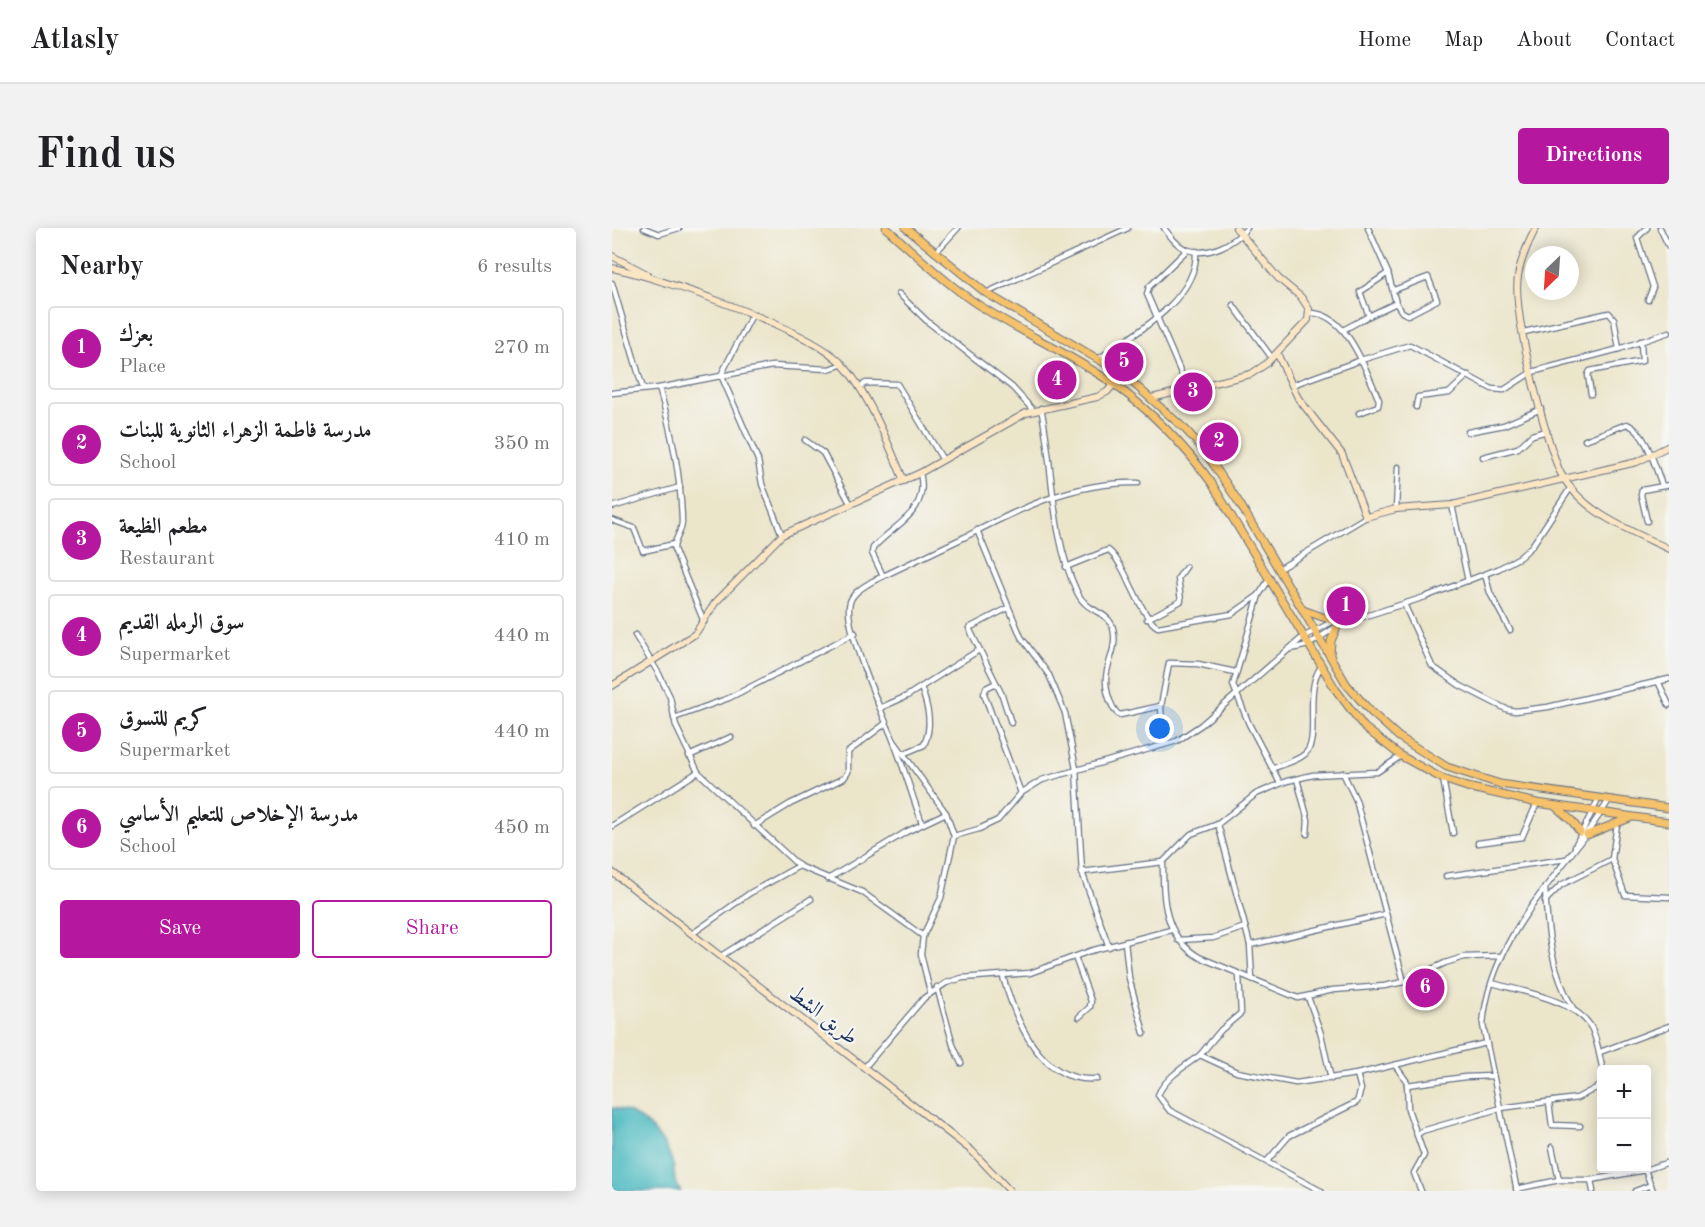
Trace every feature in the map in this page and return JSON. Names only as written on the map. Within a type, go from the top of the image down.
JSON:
[{"type":"main road","points":[[886,228],[944,279],[976,303],[1114,385],[1148,412],[1194,458],[1270,578],[1321,667],[1364,727],[1401,756],[1443,779],[1537,802],[1669,822]]},
{"type":"main road","points":[[906,228],[986,293],[1123,374],[1152,398],[1203,449],[1279,569],[1347,685],[1398,737],[1447,767],[1500,784],[1669,808]]},
{"type":"main road","points":[[1303,610],[1335,624],[1330,657]]},
{"type":"main road","points":[[1551,804],[1583,834],[1632,817]]},
{"type":"street","points":[[644,228],[659,234],[679,228]]},
{"type":"street","points":[[935,253],[958,228]]},
{"type":"street","points":[[986,293],[1128,228]]},
{"type":"street","points":[[1164,228],[1178,244],[1187,250],[1197,251],[1229,244],[1246,228]]},
{"type":"street","points":[[1152,398],[1246,376],[1274,356],[1308,320],[1310,313],[1301,297],[1278,278],[1236,228]]},
{"type":"street","points":[[1368,228],[1388,273],[1396,303],[1402,312],[1408,315],[1437,300],[1428,277],[1394,290]]},
{"type":"street","points":[[1536,228],[1523,256],[1518,278],[1524,332],[1541,409],[1564,479],[1603,516],[1669,549]]},
{"type":"street","points":[[1647,228],[1637,238],[1653,287],[1648,300]]},
{"type":"street","points":[[1660,228],[1669,247]]},
{"type":"street","points":[[1187,250],[1147,290],[1188,389]]},
{"type":"street","points":[[1098,359],[1159,318],[1194,275],[1197,251]]},
{"type":"street","points":[[612,256],[658,280]]},
{"type":"street","points":[[612,268],[658,280],[752,315],[812,342],[843,364],[858,387],[904,481]]},
{"type":"street","points":[[1369,316],[1360,292],[1388,273]]},
{"type":"street","points":[[612,283],[643,389]]},
{"type":"street","points":[[899,294],[928,322],[1012,387],[1033,410]]},
{"type":"street","points":[[1343,330],[1396,303]]},
{"type":"street","points":[[1233,305],[1274,356],[1308,413],[1342,454],[1366,517]]},
{"type":"street","points":[[1310,313],[1330,316],[1343,330],[1361,360],[1380,400],[1378,406],[1359,413]]},
{"type":"street","points":[[1524,332],[1609,313],[1614,319],[1619,349]]},
{"type":"street","points":[[721,375],[752,315]]},
{"type":"street","points":[[1292,385],[1410,345],[1498,391],[1504,390],[1532,372],[1619,349],[1669,332]]},
{"type":"street","points":[[1591,394],[1588,375],[1590,371],[1641,361],[1641,342]]},
{"type":"street","points":[[612,393],[659,388],[772,366],[829,369],[843,364]]},
{"type":"street","points":[[612,686],[695,634],[719,599],[782,535],[904,481],[1033,410],[1084,401],[1107,392],[1123,374]]},
{"type":"street","points":[[721,375],[758,460],[760,479],[782,535]]},
{"type":"street","points":[[1416,407],[1418,397],[1449,393],[1468,375]]},
{"type":"street","points":[[858,387],[866,383],[897,384],[943,460]]},
{"type":"street","points":[[659,388],[674,442],[680,487],[682,525],[674,544],[682,571],[704,622]]},
{"type":"street","points":[[1041,408],[1053,496],[1066,567],[1080,600],[1087,608],[1109,618],[1113,626],[1115,640],[1107,665],[1106,684],[1114,710],[1120,715],[1161,706]]},
{"type":"street","points":[[1468,432],[1504,425],[1541,409]]},
{"type":"street","points":[[1585,440],[1627,424],[1635,430],[1652,456],[1662,485]]},
{"type":"street","points":[[1483,457],[1518,448],[1532,435],[1547,431]]},
{"type":"street","points":[[805,440],[823,453],[850,503]]},
{"type":"street","points":[[1279,569],[1366,517],[1396,509],[1452,506],[1637,462],[1669,446]]},
{"type":"street","points":[[1396,509],[1398,467]]},
{"type":"street","points":[[883,576],[872,553],[873,548],[903,524],[914,508],[922,493],[920,473]]},
{"type":"street","points":[[922,823],[893,739],[863,665],[850,603],[855,594],[883,576],[977,530],[994,519],[1053,496],[1118,482],[1138,483]]},
{"type":"street","points":[[1647,521],[1641,492],[1644,489],[1669,484]]},
{"type":"street","points":[[612,507],[680,487]]},
{"type":"street","points":[[954,836],[979,829],[998,820],[1021,794],[1042,780],[1163,745],[1188,734],[1303,637],[1314,631],[1404,604],[1485,574],[1520,557],[1533,546],[1571,488]]},
{"type":"street","points":[[1452,506],[1468,580]]},
{"type":"street","points":[[612,520],[634,528],[643,551],[674,544]]},
{"type":"street","points":[[977,530],[1008,608],[1028,650],[1040,663],[1056,689],[1065,713],[1076,770],[1082,872],[1109,946]]},
{"type":"street","points":[[1066,567],[1108,549],[1141,601],[1147,619],[1158,627],[1232,614],[1258,595],[1270,578]]},
{"type":"street","points":[[1147,619],[1181,601],[1178,582],[1185,567]]},
{"type":"street","points":[[1485,574],[1490,593],[1510,630]]},
{"type":"street","points":[[1258,595],[1256,611],[1235,672],[1233,685],[1249,724],[1280,783]]},
{"type":"street","points":[[1404,604],[1432,666],[1460,685],[1506,709],[1515,711],[1548,707],[1669,679]]},
{"type":"street","points":[[1008,608],[969,628],[996,683],[1011,723]]},
{"type":"street","points":[[1291,649],[1308,645],[1335,624]]},
{"type":"street","points":[[675,718],[729,698],[855,633]]},
{"type":"street","points":[[635,635],[652,660],[670,698],[689,756],[698,772],[799,866],[862,892],[923,936]]},
{"type":"street","points":[[880,708],[921,687],[979,650]]},
{"type":"street","points":[[1163,745],[1161,706],[1169,663],[1198,664],[1235,672]]},
{"type":"street","points":[[1274,768],[1298,759],[1309,748],[1313,680],[1321,667]]},
{"type":"street","points":[[1658,681],[1669,705]]},
{"type":"street","points":[[996,683],[986,688],[984,694],[1021,794]]},
{"type":"street","points":[[905,753],[924,745],[928,737],[929,716],[921,687]]},
{"type":"street","points":[[754,826],[790,804],[844,778],[848,772],[848,752],[886,723]]},
{"type":"street","points":[[689,756],[731,737]]},
{"type":"street","points":[[893,739],[946,813],[954,836],[941,898],[923,936],[921,954],[930,992]]},
{"type":"street","points":[[1082,872],[1163,862],[1191,834],[1218,824],[1248,799],[1280,783],[1313,775],[1377,772],[1401,756]]},
{"type":"street","points":[[612,826],[698,772]]},
{"type":"street","points":[[1343,772],[1356,800],[1404,982]]},
{"type":"street","points":[[1297,779],[1308,820],[1307,834]]},
{"type":"street","points":[[1443,779],[1454,833]]},
{"type":"street","points":[[1583,834],[1599,798]]},
{"type":"street","points":[[1609,800],[1545,887],[1502,956],[1484,1012],[1486,1043],[1516,1190],[1559,1180],[1591,1180],[1630,1173]]},
{"type":"street","points":[[1478,843],[1521,837],[1537,802]]},
{"type":"street","points":[[828,879],[922,823],[946,813]]},
{"type":"street","points":[[1218,824],[1250,945],[1252,979]]},
{"type":"street","points":[[1617,824],[1612,859],[1625,895],[1669,897]]},
{"type":"street","points":[[1446,876],[1566,859]]},
{"type":"street","points":[[1545,901],[1561,885],[1612,859]]},
{"type":"street","points":[[1163,862],[1163,891],[1171,930],[1178,940],[1190,951],[1239,975],[1288,995],[1308,997],[1333,990],[1404,982],[1464,957],[1502,956]]},
{"type":"street","points":[[692,934],[750,894],[799,866]]},
{"type":"street","name":"طريق الشط","points":[[612,872],[972,1151],[1010,1191]]},
{"type":"street","points":[[1545,887],[1555,969],[1563,991],[1574,1010],[1592,1029],[1602,1065]]},
{"type":"street","points":[[721,956],[811,899]]},
{"type":"street","points":[[1250,945],[1386,914]]},
{"type":"street","points":[[1178,940],[1224,936],[1245,927]]},
{"type":"street","points":[[864,1068],[930,992],[937,987],[962,978],[1003,977],[1044,970],[1109,946],[1171,930]]},
{"type":"street","points":[[1125,942],[1130,978],[1144,1033]]},
{"type":"street","points":[[1075,957],[1091,1001],[1090,1007],[1079,1017]]},
{"type":"street","points":[[1239,975],[1241,1013],[1221,1030],[1200,1055],[1174,1075],[1160,1090],[1158,1095],[1160,1101],[1169,1110],[1194,1125],[1321,1191]]},
{"type":"street","points":[[1003,977],[1018,1021],[1041,1055],[1051,1065],[1074,1078],[1096,1079]]},
{"type":"street","points":[[1492,983],[1531,993],[1574,1010]]},
{"type":"street","points":[[937,987],[953,1045],[961,1063]]},
{"type":"street","points":[[1308,997],[1321,1034],[1331,1079]]},
{"type":"street","points":[[1600,1052],[1669,1026]]},
{"type":"street","points":[[1200,1055],[1237,1072],[1279,1082],[1296,1083],[1357,1074],[1486,1043]]},
{"type":"street","points":[[1395,1065],[1406,1078],[1408,1109],[1424,1152],[1414,1170],[1421,1191]]},
{"type":"street","points":[[1267,1161],[1289,1136],[1357,1102],[1361,1089],[1357,1074]]},
{"type":"street","points":[[1407,1085],[1465,1077],[1493,1076]]},
{"type":"street","points":[[1416,1135],[1428,1128],[1501,1108],[1577,1098],[1597,1088]]},
{"type":"street","points":[[1550,1103],[1552,1125],[1580,1126]]},
{"type":"street","points":[[1552,1147],[1559,1180]]},
{"type":"street","points":[[1651,1168],[1669,1162]]},
{"type":"street","points":[[1635,1191],[1652,1188],[1647,1173]]},
{"type":"street","points":[[1591,1180],[1593,1191]]},
{"type":"water","points":[[612,1108],[632,1114],[658,1135],[669,1154],[674,1168],[675,1182],[681,1191],[612,1191]]},
{"type":"place","name":"كريم للتسوق","points":[[1124,362]]},
{"type":"place","name":"سوق الرمله القديم","points":[[1057,380]]},
{"type":"place","name":"مطعم الظيعة","points":[[1193,392]]},
{"type":"place","name":"مدرسة فاطمة الزهراء الثانوية للبنات","points":[[1219,442]]},
{"type":"place","name":"بعزك","points":[[1346,606]]},
{"type":"place","name":"مدرسة الإخلاص للتعليم الأساسي","points":[[1425,988]]}]
